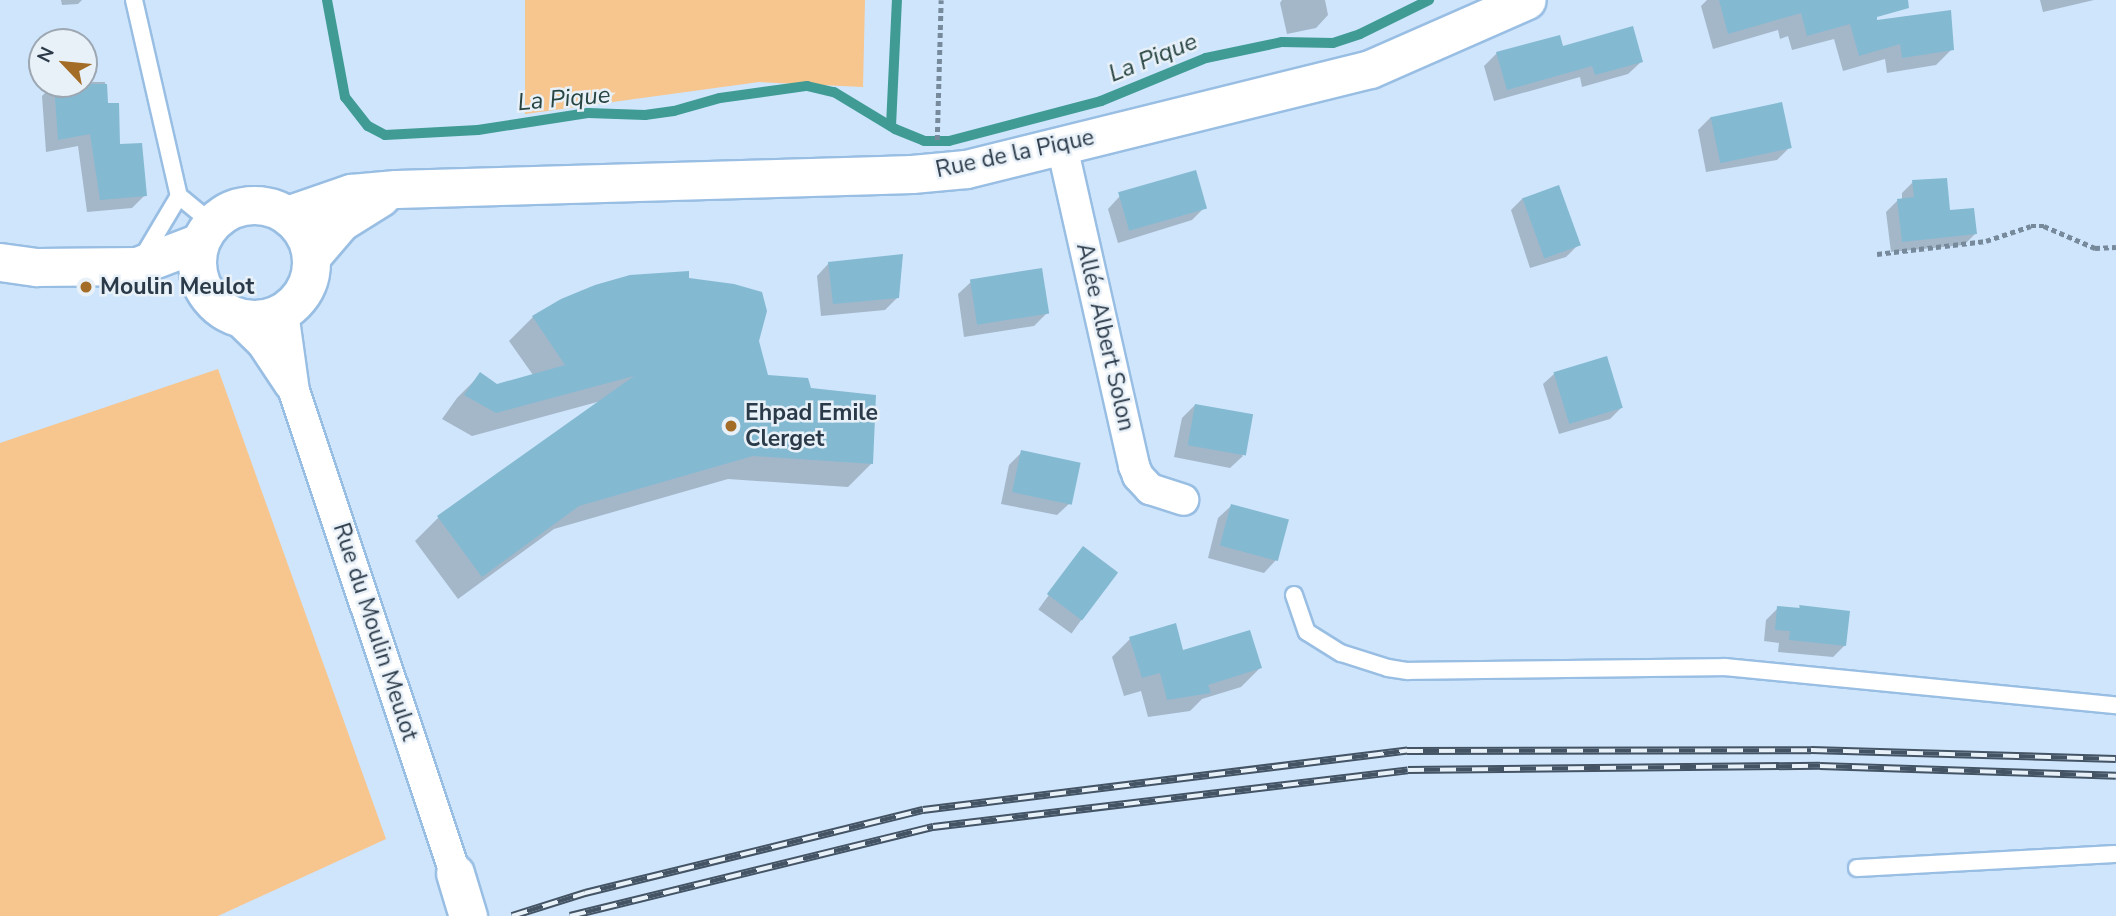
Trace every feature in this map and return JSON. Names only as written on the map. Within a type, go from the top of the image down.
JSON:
[{"type":"street","name":"Rue de la Pique","points":[[288,215],[351,193],[396,189],[912,174],[966,169],[1370,69],[1527,0]]},
{"type":"street","name":"Allée Albert Solon","points":[[1062,146],[1134,466],[1138,476],[1150,489],[1183,500]]},
{"type":"street","name":"Rue de la Pique","points":[[311,257],[341,222],[396,189]]},
{"type":"street","points":[[0,262],[37,267],[137,266],[202,287],[221,309],[251,320],[283,312],[305,289],[311,274],[311,257],[304,234],[288,215],[257,205],[225,213],[206,232],[137,266]]},
{"type":"street","points":[[202,287],[197,257],[206,232]]},
{"type":"street","name":"Rue du Moulin Meulot","points":[[283,312],[294,391],[455,873]]},
{"type":"street","name":"Rue du Moulin Meulot","points":[[234,316],[262,344],[294,391]]},
{"type":"street","points":[[455,873],[468,916]]},
{"type":"lane","points":[[134,0],[179,197],[206,232]]},
{"type":"lane","points":[[137,266],[179,197]]},
{"type":"lane","points":[[1294,595],[1307,632],[1341,653],[1388,668],[1408,671],[1726,667],[2116,705]]},
{"type":"lane","points":[[1857,867],[2116,854]]},
{"type":"path","points":[[937,134],[940,0]]},
{"type":"path","points":[[1877,254],[1986,241],[2031,226],[2057,229],[2095,248],[2116,247]]},
{"type":"shaded area","points":[[525,0],[865,0],[863,87],[759,82],[525,114]]},
{"type":"shaded area","points":[[218,369],[386,839],[218,916],[0,916],[0,443]]},
{"type":"building","points":[[1719,0],[1908,0],[1909,8],[1877,17],[1877,20],[1951,10],[1954,50],[1902,58],[1900,44],[1859,56],[1850,24],[1807,36],[1801,13],[1728,34]]},
{"type":"building","points":[[1633,26],[1643,62],[1595,75],[1592,66],[1507,90],[1496,52],[1560,35],[1563,46]]},
{"type":"building","points":[[98,84],[107,84],[108,103],[119,103],[120,144],[142,143],[147,196],[100,200],[90,134],[58,140],[55,98],[98,98]]},
{"type":"building","points":[[1782,102],[1792,148],[1720,163],[1711,117]]},
{"type":"building","points":[[1196,170],[1207,208],[1129,231],[1118,192]]},
{"type":"building","points":[[1947,178],[1950,210],[1974,208],[1977,234],[1902,242],[1897,199],[1914,197],[1912,180]]},
{"type":"building","points":[[1559,185],[1581,245],[1544,258],[1522,198]]},
{"type":"building","points":[[903,254],[899,298],[833,304],[828,262]]},
{"type":"building","points":[[1042,268],[1049,313],[977,325],[970,279]]},
{"type":"building","name":"Ehpad Emile Clerget","points":[[689,271],[689,278],[734,284],[762,292],[767,311],[759,341],[768,375],[808,378],[811,388],[876,395],[873,464],[753,456],[579,506],[482,577],[437,516],[634,376],[496,413],[464,395],[480,372],[497,384],[565,365],[532,316],[561,299],[630,275]]},
{"type":"building","points":[[1607,356],[1623,408],[1569,424],[1553,372]]},
{"type":"building","points":[[1195,404],[1253,414],[1246,456],[1188,445]]},
{"type":"building","points":[[1021,450],[1081,463],[1072,505],[1012,492]]},
{"type":"building","points":[[1231,504],[1289,520],[1278,561],[1220,546]]},
{"type":"building","points":[[1083,546],[1118,572],[1082,620],[1047,594]]},
{"type":"building","points":[[1799,605],[1850,611],[1846,646],[1789,640],[1790,631],[1775,630],[1777,606],[1800,608]]},
{"type":"building","points":[[1176,623],[1183,650],[1250,630],[1262,668],[1208,685],[1211,693],[1167,700],[1160,673],[1142,678],[1129,637]]},
{"type":"waterway","name":"La Pique","points":[[327,0],[345,97],[368,126],[385,135],[478,130],[588,113],[645,115],[674,111],[720,98],[807,86],[834,92],[895,129],[924,141],[949,141],[1101,101],[1206,58],[1282,42],[1333,43],[1360,34],[1429,0]]},
{"type":"waterway","name":"La Pique","points":[[891,126],[897,0]]},
{"type":"railway","points":[[512,916],[585,893],[923,810],[1407,751],[1811,750],[2116,759]]},
{"type":"railway","points":[[570,916],[933,827],[1408,770],[1820,766],[2116,776]]},
{"type":"place","name":"Moulin Meulot","points":[[86,287]]},
{"type":"place","name":"Ehpad Emile Clerget","points":[[731,426]]}]
